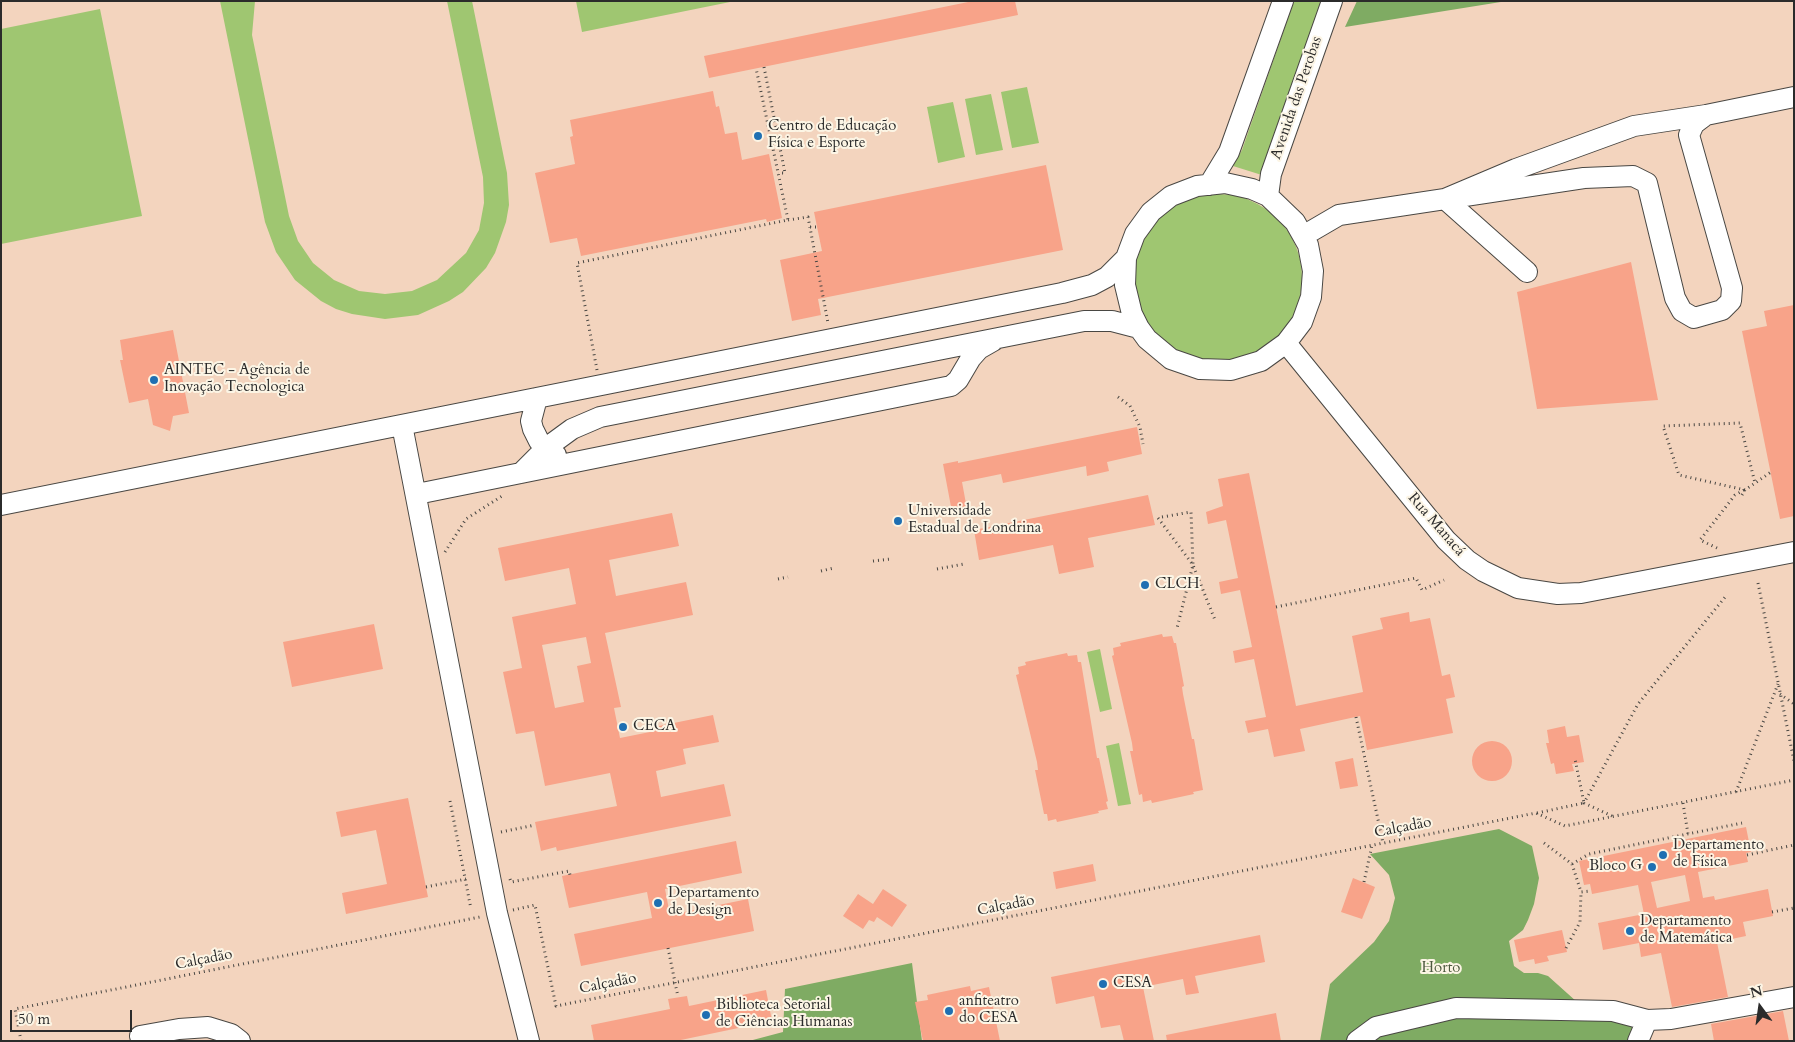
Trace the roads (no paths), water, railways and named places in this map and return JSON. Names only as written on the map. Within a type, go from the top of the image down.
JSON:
[{"type":"street","points":[[1209,185],[1229,152],[1283,1]]},
{"type":"street","name":"Avenida das Perobas","points":[[1268,196],[1271,174],[1332,1]]},
{"type":"street","points":[[1445,199],[1516,169],[1634,126],[1706,115],[1794,97]]},
{"type":"street","points":[[1303,236],[1339,215],[1584,178],[1633,176],[1646,183],[1675,298],[1682,311],[1694,318],[1722,310],[1731,302],[1732,288],[1689,135],[1694,124],[1706,115]]},
{"type":"street","points":[[1224,183],[1252,189],[1268,196],[1295,222],[1308,245],[1313,271],[1311,298],[1302,322],[1286,343],[1261,362],[1231,370],[1200,369],[1171,358],[1147,339],[1132,314],[1125,285],[1126,258],[1135,234],[1150,212],[1171,196],[1197,186],[1224,183]]},
{"type":"street","points":[[1445,199],[1527,272]]},
{"type":"street","points":[[1,505],[1075,290],[1107,277],[1126,258]]},
{"type":"street","points":[[521,473],[546,448],[572,429],[600,417],[1084,321],[1112,321],[1139,328]]},
{"type":"street","points":[[417,494],[950,386],[958,380],[971,358],[980,349],[996,339]]},
{"type":"street","name":"Rua Manacá","points":[[1286,343],[1446,540],[1467,560],[1483,571],[1518,588],[1558,594],[1582,593],[1794,552]]},
{"type":"street","points":[[537,398],[531,421],[533,430],[546,448],[570,463]]},
{"type":"street","points":[[402,425],[417,494],[497,913],[529,1041]]},
{"type":"street","points":[[1357,1041],[1376,1027],[1456,1008],[1613,1011],[1647,1020],[1670,1019],[1794,997]]},
{"type":"street","points":[[1638,1041],[1647,1020]]},
{"type":"street","points":[[140,1036],[179,1029],[208,1027],[231,1034],[240,1041]]},
{"type":"place","name":"Centro de Educação Física e Esporte","points":[[758,136]]},
{"type":"place","name":"AINTEC - Agência de Inovação Tecnologica","points":[[154,380]]},
{"type":"place","name":"Universidade Estadual de Londrina","points":[[898,521]]},
{"type":"place","name":"CLCH","points":[[1145,585]]},
{"type":"place","name":"CECA","points":[[623,727]]},
{"type":"place","name":"Departamento de Física","points":[[1663,855]]},
{"type":"place","name":"Bloco G","points":[[1652,867]]},
{"type":"place","name":"Departamento de Design","points":[[658,903]]},
{"type":"place","name":"Departamento de Matemática","points":[[1630,931]]},
{"type":"place","name":"CESA","points":[[1103,984]]},
{"type":"place","name":"anfiteatro do CESA","points":[[949,1011]]},
{"type":"place","name":"Biblioteca Setorial de Ciências Humanas","points":[[706,1015]]},
{"type":"park label","name":"Horto","points":[[1441,969]]}]
